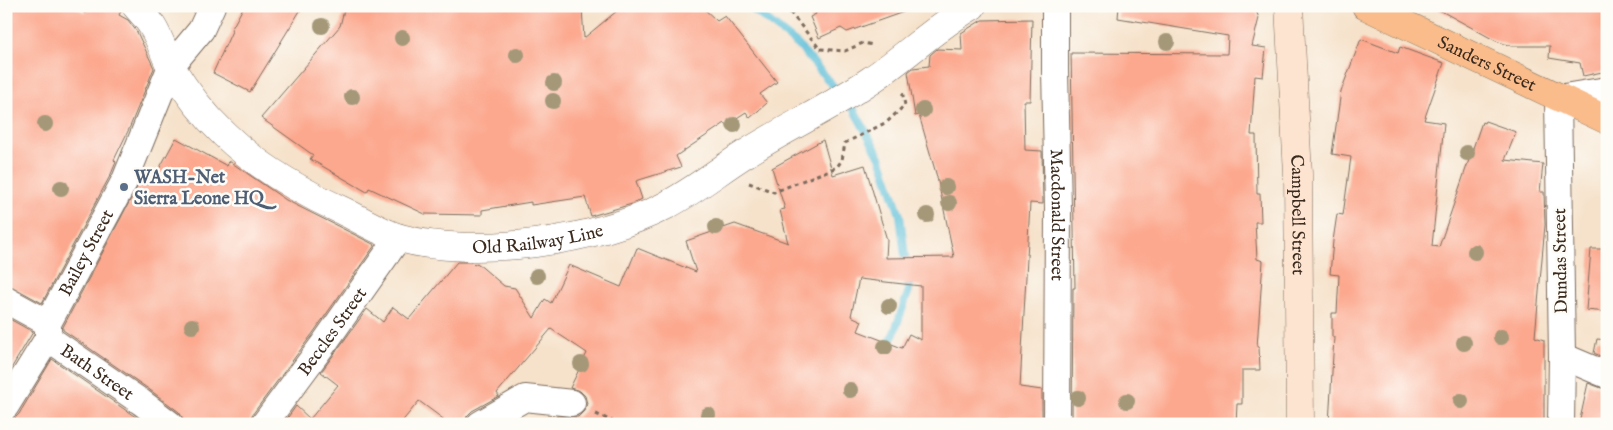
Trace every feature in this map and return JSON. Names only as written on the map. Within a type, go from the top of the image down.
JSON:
[{"type":"main road","name":"Campbell Street","points":[[1289,6],[1298,174],[1300,424]]},
{"type":"main road","name":"Sanders Street","points":[[1366,6],[1607,120]]},
{"type":"street","name":"Old Railway Line","points":[[136,6],[152,26],[171,66],[196,101],[222,132],[250,158],[304,193],[399,237],[434,244],[512,246],[574,236],[619,226],[664,207],[703,184],[743,155],[870,80],[955,16],[972,6]]},
{"type":"street","name":"Bailey Street","points":[[6,406],[48,330],[125,180],[171,66],[201,30],[212,6]]},
{"type":"street","name":"Macdonald Street","points":[[1055,6],[1058,209],[1057,424]]},
{"type":"street","points":[[1558,98],[1607,90]]},
{"type":"street","name":"Dundas Street","points":[[1558,98],[1562,356],[1561,424]]},
{"type":"street","name":"Beccles Street","points":[[264,424],[399,237]]},
{"type":"street","name":"Bath Street","points":[[6,300],[170,424]]},
{"type":"street","points":[[1562,356],[1607,375]]},
{"type":"street","points":[[480,424],[525,398],[572,404]]},
{"type":"path","points":[[785,6],[820,48],[845,51],[863,43],[907,53]]},
{"type":"path","points":[[744,182],[774,192],[837,167],[842,160],[845,143],[887,122]]},
{"type":"building","points":[[6,6],[74,6],[85,13],[89,6],[121,6],[119,15],[128,20],[137,32],[154,68],[114,160],[116,162],[111,174],[42,303],[6,285]]},
{"type":"building","points":[[244,6],[303,6],[250,92],[213,73],[231,30]]},
{"type":"building","points":[[345,6],[573,6],[573,8],[582,8],[584,38],[623,6],[701,6],[717,21],[725,16],[777,82],[760,94],[767,103],[750,118],[746,112],[726,125],[725,123],[676,156],[681,167],[636,181],[642,199],[632,204],[591,216],[585,197],[531,205],[531,202],[482,210],[482,215],[425,214],[369,188],[367,192],[310,159],[313,155],[261,118],[340,26]]},
{"type":"building","points":[[814,6],[911,6],[912,9],[847,32],[841,28],[819,38],[810,17],[816,14]]},
{"type":"building","points":[[1119,6],[1254,6],[1259,18],[1252,46],[1266,48],[1263,77],[1255,76],[1251,135],[1256,135],[1257,194],[1260,194],[1261,222],[1255,222],[1257,259],[1263,261],[1257,347],[1259,347],[1260,370],[1242,370],[1242,404],[1237,404],[1236,424],[1072,424],[1073,288],[1075,288],[1071,53],[1227,54],[1228,36],[1118,18]]},
{"type":"building","points":[[1432,6],[1607,6],[1607,71],[1583,76],[1580,63],[1549,58],[1550,46],[1511,46],[1496,41]]},
{"type":"building","points":[[1032,19],[1030,101],[1024,101],[1025,150],[1042,151],[1043,204],[1030,203],[1020,387],[1042,390],[1042,423],[988,421],[988,424],[554,424],[557,416],[578,417],[584,411],[587,404],[585,396],[580,391],[570,388],[587,353],[551,329],[497,393],[499,396],[472,411],[467,416],[465,424],[450,424],[419,401],[400,424],[283,424],[296,406],[310,419],[338,385],[321,372],[367,309],[383,322],[393,307],[409,319],[457,262],[471,262],[474,265],[477,263],[504,286],[515,288],[534,318],[545,299],[551,303],[569,265],[621,287],[637,248],[696,272],[686,241],[735,224],[788,243],[780,210],[785,209],[772,168],[823,140],[833,175],[865,165],[887,240],[886,258],[954,257],[937,177],[919,115],[915,116],[908,72],[913,68],[929,66],[930,55],[937,49],[962,50],[961,33],[982,20]],"holes":[[[859,279],[921,286],[921,340],[909,334],[902,348],[858,331],[862,321],[851,316]]]},
{"type":"building","points":[[1361,39],[1398,53],[1400,47],[1444,63],[1424,120],[1444,123],[1432,246],[1439,247],[1482,122],[1484,123],[1485,121],[1516,132],[1505,160],[1543,164],[1540,192],[1544,192],[1545,225],[1535,337],[1544,340],[1544,424],[1329,424],[1334,337],[1332,337],[1332,313],[1337,313],[1339,275],[1330,274],[1337,214],[1343,215],[1351,157],[1332,154],[1341,91]]},
{"type":"building","points":[[176,138],[227,166],[229,161],[286,200],[375,245],[252,415],[249,424],[186,424],[179,412],[63,330],[142,178],[151,184]]},
{"type":"building","points":[[1591,249],[1607,249],[1607,312],[1586,310]]},
{"type":"building","points":[[6,317],[33,332],[6,377]]},
{"type":"building","points":[[1597,339],[1607,340],[1607,359],[1594,353]]},
{"type":"building","points":[[52,359],[137,418],[133,424],[6,424],[6,421],[14,419],[19,414]]},
{"type":"building","points":[[1588,383],[1607,390],[1607,424],[1579,424]]},
{"type":"waterway","points":[[749,6],[798,45],[854,110],[880,157],[900,215],[909,290],[894,333],[883,351]]},
{"type":"place","name":"WASH-Net Sierra Leone HQ","points":[[124,187]]}]
